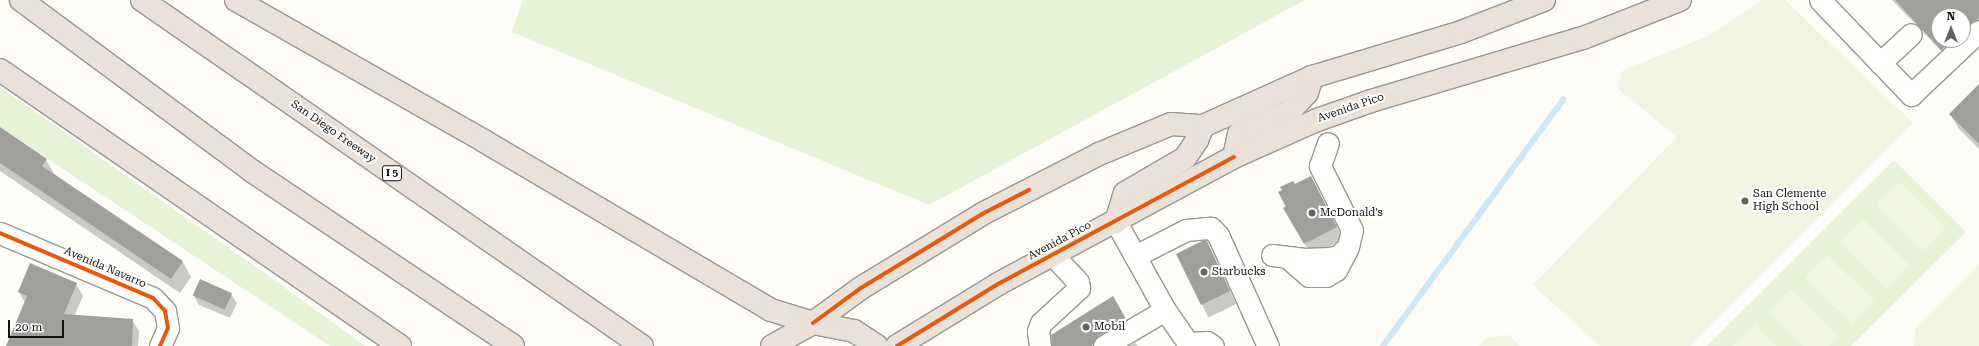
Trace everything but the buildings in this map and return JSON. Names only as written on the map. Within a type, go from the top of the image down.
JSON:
[{"type":"highway","points":[[21,0],[252,171],[513,346]]},
{"type":"highway","name":"San Diego Freeway","points":[[142,0],[642,346]]},
{"type":"highway","points":[[236,0],[484,141],[771,310],[813,323],[854,331],[877,346]]},
{"type":"highway","points":[[772,346],[813,323],[861,288],[982,214],[1099,154],[1172,124],[1203,126],[1312,77],[1461,32],[1544,0]]},
{"type":"highway","name":"Avenida Pico","points":[[897,346],[998,284],[1116,222],[1234,157],[1317,120],[1377,99],[1583,38],[1680,0]]},
{"type":"highway","points":[[0,70],[400,346]]},
{"type":"highway","points":[[1234,157],[1239,134],[1251,126],[1289,112],[1307,93],[1312,77]]},
{"type":"highway","points":[[1116,222],[1125,193],[1185,158],[1197,140],[1203,126]]},
{"type":"street","points":[[1820,0],[1911,95],[1979,31]]},
{"type":"street","points":[[1880,63],[1911,34]]},
{"type":"street","points":[[1280,256],[1330,258],[1338,256],[1348,248],[1352,230],[1320,166],[1328,143]]},
{"type":"street","points":[[1116,222],[1165,310],[1190,345],[1207,342],[1213,346]]},
{"type":"street","points":[[1135,256],[1186,230],[1211,228],[1218,235],[1268,346]]},
{"type":"street","name":"Avenida Navarro","points":[[0,233],[153,298],[165,311],[168,328],[160,346]]},
{"type":"street","points":[[1040,346],[1038,331],[1040,323],[1079,288],[1078,282],[1053,255]]},
{"type":"street","points":[[1104,346],[1165,310]]},
{"type":"green space","points":[[523,0],[1305,0],[929,205],[512,32]]},
{"type":"green space","points":[[1763,0],[1785,0],[1913,123],[1690,346],[1600,346],[1533,285],[1677,137],[1618,89],[1622,71],[1708,36]]},
{"type":"green space","points":[[0,87],[280,284],[365,346],[330,346],[0,127]]},
{"type":"green space","points":[[1894,160],[1966,232],[1851,346],[1707,346]]},
{"type":"green space","points":[[1899,182],[1946,229],[1923,251],[1876,205]]},
{"type":"green space","points":[[1863,219],[1910,266],[1886,289],[1840,242]]},
{"type":"green space","points":[[1827,255],[1874,301],[1852,324],[1805,278]]},
{"type":"green space","points":[[1979,264],[1979,346],[1914,346],[1916,327]]},
{"type":"green space","points":[[1791,289],[1839,337],[1829,346],[1803,346],[1769,312]]},
{"type":"green space","points":[[1755,324],[1776,346],[1733,346]]},
{"type":"green space","points":[[1509,335],[1520,346],[1479,346],[1486,338]]},
{"type":"waterway","points":[[1383,346],[1563,100]]},
{"type":"cycle path","points":[[897,346],[998,284],[1234,157]]},
{"type":"cycle path","points":[[813,323],[861,288],[982,214],[1029,190]]},
{"type":"cycle path","points":[[0,233],[153,298],[165,311],[168,328],[160,346]]},
{"type":"place","name":"San Clemente High School","points":[[1745,201]]},
{"type":"place","name":"McDonald's","points":[[1312,213]]},
{"type":"place","name":"Starbucks","points":[[1204,272]]},
{"type":"place","name":"Mobil","points":[[1086,327]]}]
